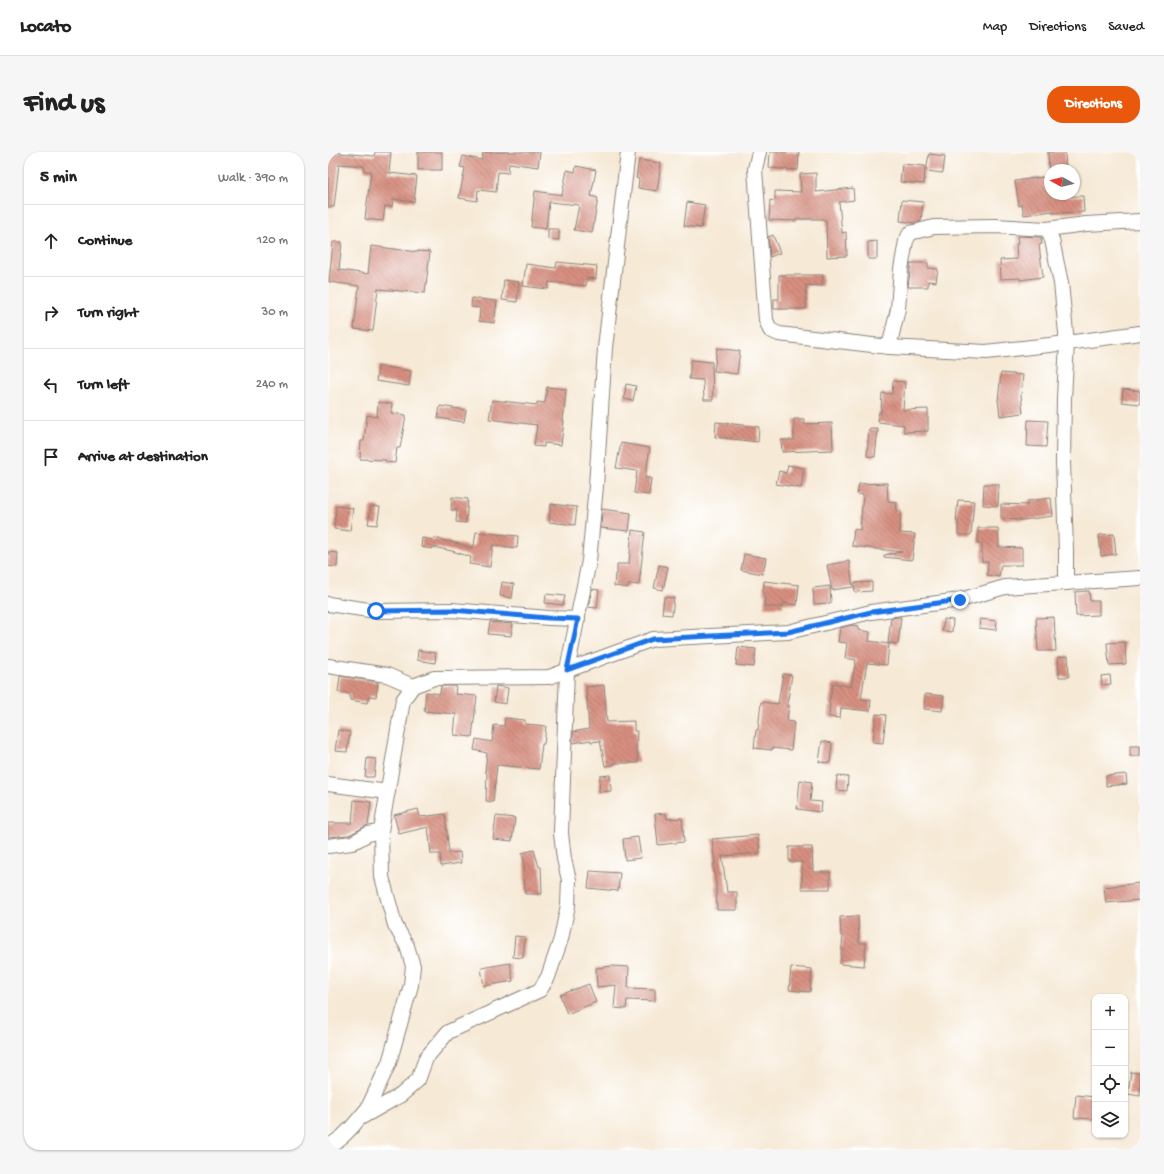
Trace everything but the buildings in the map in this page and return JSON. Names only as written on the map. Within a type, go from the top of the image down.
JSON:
[{"type":"street","points":[[359,1119],[401,1095],[418,1080],[426,1058],[448,1032],[540,990],[548,977],[561,939],[568,899],[569,880],[564,860],[561,834],[567,670],[589,561],[596,486],[605,348],[628,152]]},
{"type":"street","points":[[759,152],[755,169],[766,320],[770,330],[779,334],[889,348],[986,352],[1140,333]]},
{"type":"street","points":[[889,348],[896,322],[901,269],[906,240],[910,233],[934,227],[995,226],[1047,229],[1086,224],[1140,221]]},
{"type":"street","points":[[1047,229],[1052,240],[1061,283],[1067,343],[1063,461],[1066,583]]},
{"type":"street","points":[[328,1146],[342,1137],[368,1108],[389,1063],[411,985],[413,966],[407,946],[395,925],[382,877],[381,831],[403,700],[413,686],[434,678],[549,677],[653,639],[788,632],[871,612],[960,600],[1005,587],[1140,578]]},
{"type":"street","points":[[328,604],[376,611],[452,610],[578,619]]},
{"type":"street","points":[[328,666],[387,675],[413,686]]},
{"type":"street","points":[[328,784],[388,792]]},
{"type":"street","points":[[328,846],[352,843],[368,834],[381,831]]},
{"type":"route","points":[[376,611],[452,610],[578,619],[567,670],[653,639],[788,632],[871,612],[960,600]]}]
